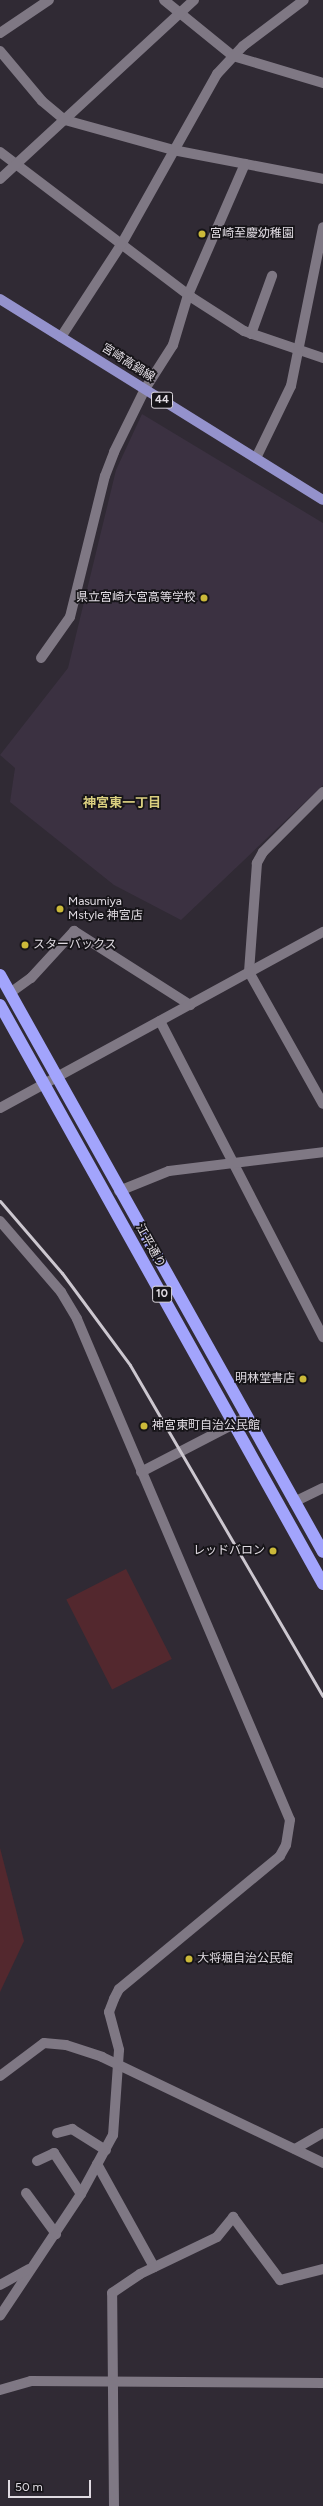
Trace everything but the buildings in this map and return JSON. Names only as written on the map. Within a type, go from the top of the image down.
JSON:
[{"type":"highway","name":"江平通り","points":[[0,975],[119,1191],[323,1552]]},
{"type":"highway","name":"江平通り","points":[[0,1005],[323,1584]]},
{"type":"main road","name":"宮崎高鍋線","points":[[0,299],[323,500]]},
{"type":"street","points":[[0,34],[50,0]]},
{"type":"street","points":[[164,0],[233,56],[323,83]]},
{"type":"street","points":[[0,179],[194,0]]},
{"type":"street","points":[[61,337],[121,245],[217,74],[233,56],[304,0]]},
{"type":"street","points":[[0,51],[42,101],[65,120],[173,150],[323,179]]},
{"type":"street","points":[[0,152],[14,166],[188,295],[251,334],[300,352],[323,358]]},
{"type":"street","points":[[41,658],[70,617],[105,476],[145,390],[173,345],[188,295],[245,164]]},
{"type":"street","points":[[256,458],[291,386],[300,352],[323,227]]},
{"type":"street","points":[[251,334],[272,276]]},
{"type":"street","points":[[323,792],[263,852],[257,863],[249,972],[323,1104]]},
{"type":"street","points":[[10,993],[31,978],[74,931],[190,1005]]},
{"type":"street","points":[[0,1108],[323,932]]},
{"type":"street","points":[[160,1021],[323,1337]]},
{"type":"street","points":[[119,1191],[168,1171],[234,1165],[323,1152]]},
{"type":"street","points":[[0,1221],[61,1292],[77,1319],[290,1820],[286,1845],[259,1876],[119,1990],[109,2012],[119,2050],[113,2135],[81,2194],[56,2234],[29,2269],[0,2316]]},
{"type":"street","points":[[141,1472],[247,1417]]},
{"type":"street","points":[[294,1502],[323,1488]]},
{"type":"street","points":[[0,2076],[36,2048],[54,2042],[119,2064],[323,2163]]},
{"type":"street","points":[[57,2133],[72,2129],[106,2150]]},
{"type":"street","points":[[295,2149],[323,2132]]},
{"type":"street","points":[[37,2161],[54,2154],[81,2194]]},
{"type":"street","points":[[98,2164],[154,2267]]},
{"type":"street","points":[[26,2192],[56,2234]]},
{"type":"street","points":[[114,2506],[115,2382],[112,2293],[154,2267],[217,2237],[233,2218],[280,2280],[323,2269]]},
{"type":"street","points":[[0,2285],[29,2269]]},
{"type":"street","points":[[0,2390],[31,2381],[323,2383]]},
{"type":"shaded area","name":"県立宮崎大宮高等学校","points":[[142,414],[323,523],[323,785],[181,920],[114,885],[10,802],[15,768],[0,755],[68,668],[116,470]]},
{"type":"shaded area","points":[[126,1569],[172,1659],[112,1689],[66,1599]]},
{"type":"shaded area","points":[[0,1848],[24,1941],[0,1992]]},
{"type":"railway","points":[[0,1201],[62,1273],[130,1365],[323,1696]]},
{"type":"place","name":"宮崎至慶幼稚園","points":[[202,234]]},
{"type":"place","name":"県立宮崎大宮高等学校","points":[[204,598]]},
{"type":"place","name":"Masumiya Mstyle 神宮店","points":[[60,909]]},
{"type":"place","name":"スターバックス","points":[[25,945]]},
{"type":"place","name":"明林堂書店","points":[[303,1379]]},
{"type":"place","name":"神宮東町自治公民館","points":[[144,1426]]},
{"type":"place","name":"レッドバロン","points":[[273,1551]]},
{"type":"place","name":"大将堀自治公民館","points":[[189,1959]]},
{"type":"district","name":"神宮東一丁目","points":[[122,803]]}]
